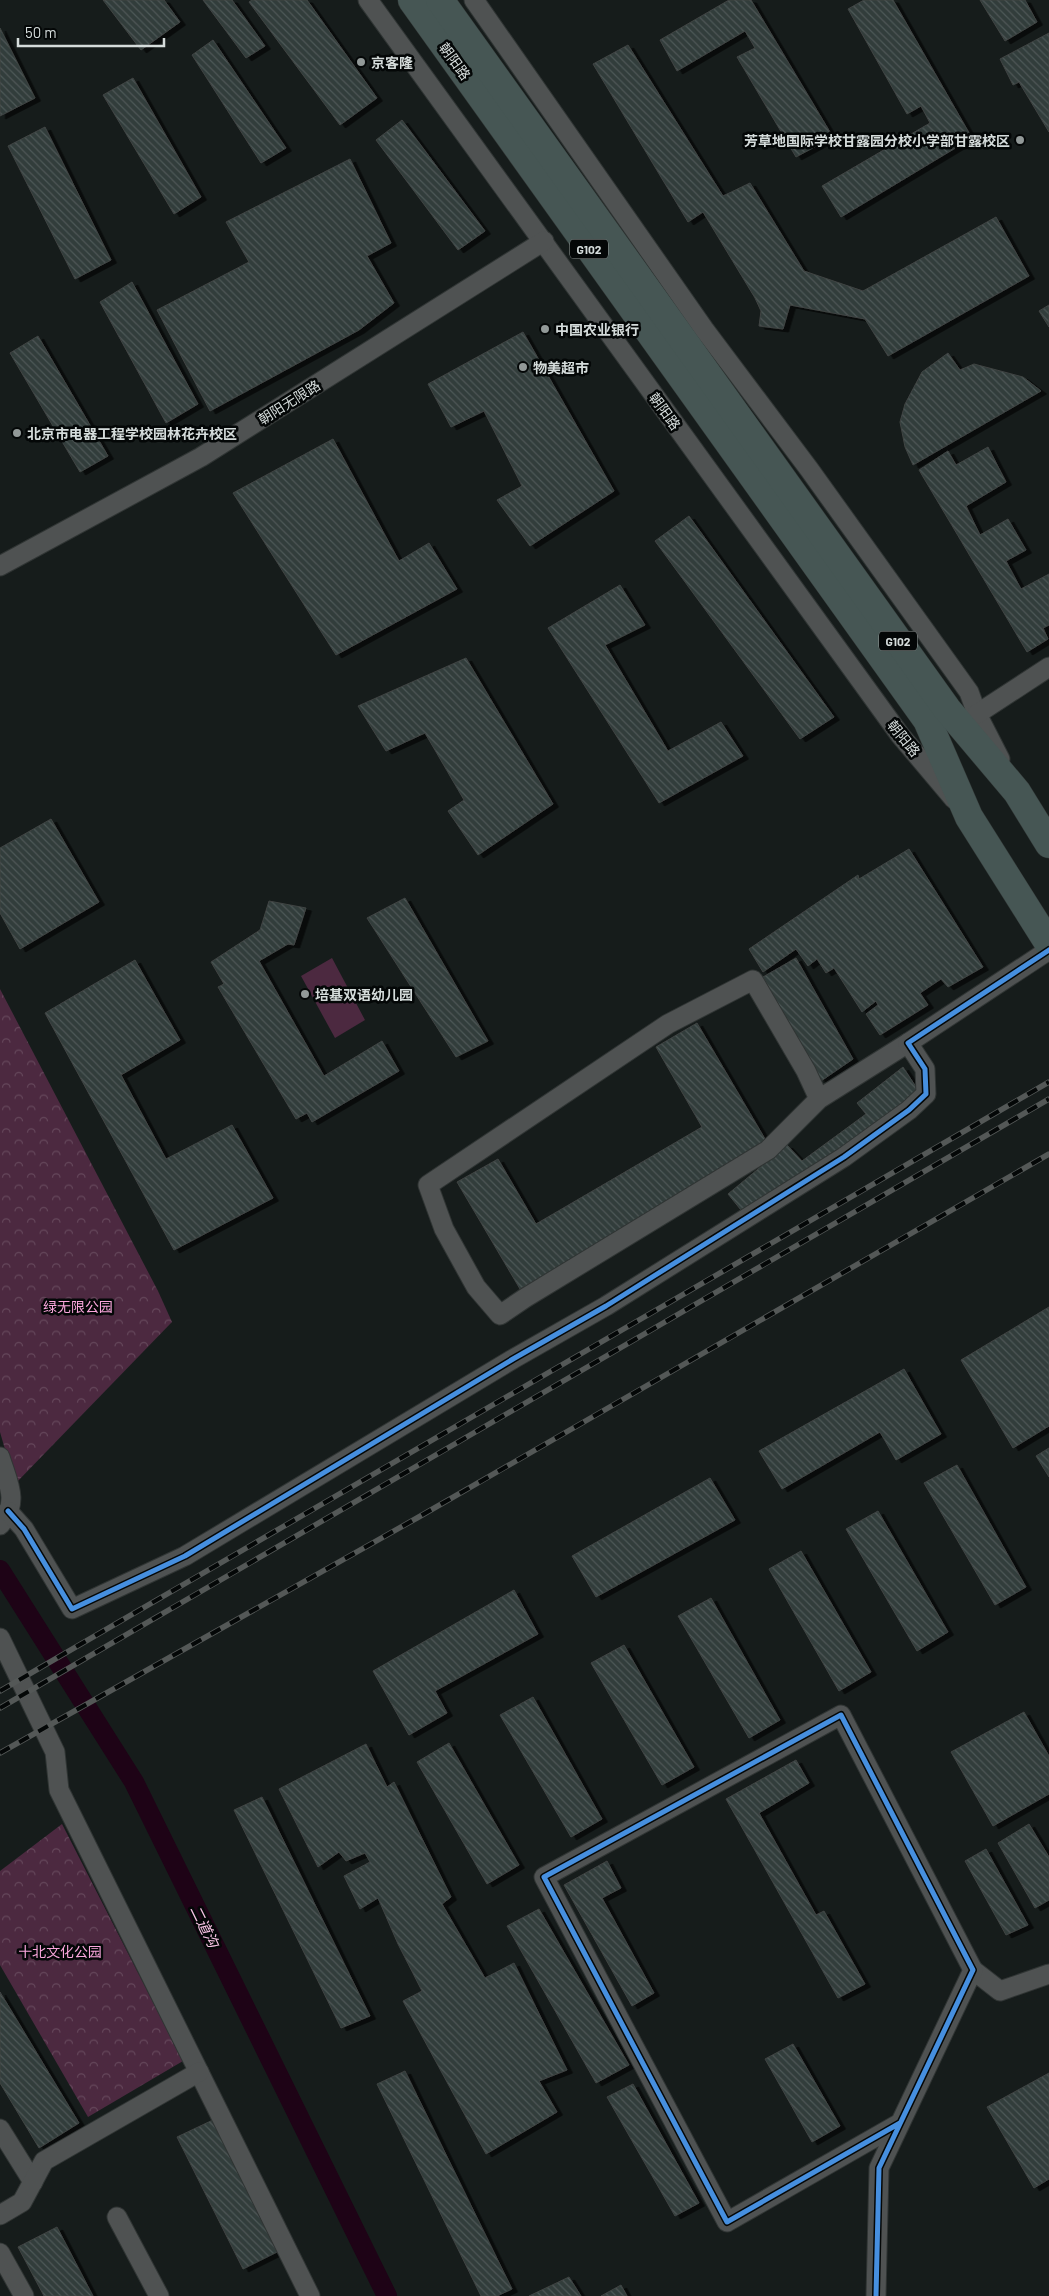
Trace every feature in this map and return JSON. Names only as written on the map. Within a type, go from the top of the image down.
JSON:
[{"type":"highway","name":"朝阳路","points":[[412,0],[777,491],[947,709],[1017,792],[1049,844]]},
{"type":"highway","name":"朝阳路","points":[[440,0],[777,491],[927,720],[969,816],[1049,944]]},
{"type":"street","name":"朝阳路","points":[[368,0],[900,735],[969,816]]},
{"type":"street","name":"朝阳路","points":[[474,0],[704,329],[809,468],[969,692],[977,714],[1017,792]]},
{"type":"street","name":"朝阳无限路","points":[[0,566],[201,457],[544,241]]},
{"type":"street","points":[[741,516],[809,468]]},
{"type":"street","points":[[977,714],[1049,667]]},
{"type":"street","points":[[819,1099],[806,1071],[753,980],[668,1024],[428,1185],[444,1229],[476,1287],[500,1315],[768,1150],[819,1099],[1049,950]]},
{"type":"street","points":[[0,1457],[13,1501],[4,1519],[24,1529],[72,1609],[184,1556],[505,1364],[606,1306],[844,1157],[909,1110],[926,1094],[925,1069],[908,1043]]},
{"type":"street","points":[[0,1638],[55,1752],[59,1790],[310,2296]]},
{"type":"street","points":[[900,2123],[727,2222],[544,1877],[841,1715],[973,1970],[1000,1991],[1049,1974]]},
{"type":"street","points":[[876,2296],[879,2168],[973,1970]]},
{"type":"street","points":[[0,2215],[22,2202],[44,2162],[200,2072]]},
{"type":"street","points":[[0,2129],[33,2182]]},
{"type":"street","points":[[117,2217],[159,2296]]},
{"type":"street","points":[[0,2253],[24,2296]]},
{"type":"green space","points":[[332,958],[365,1020],[335,1038],[301,976]]},
{"type":"green space","name":"绿无限公园","points":[[0,989],[158,1291],[172,1322],[15,1484],[0,1432]]},
{"type":"green space","name":"十北文化公园","points":[[62,1824],[183,2061],[88,2117],[0,1965],[0,1871]]},
{"type":"building","points":[[103,0],[164,0],[180,22],[141,50]]},
{"type":"building","points":[[203,0],[232,0],[265,46],[246,58]]},
{"type":"building","points":[[252,0],[307,0],[377,98],[340,125],[249,2]]},
{"type":"building","points":[[729,0],[751,0],[833,137],[796,157],[737,57],[755,48],[745,31],[677,71],[660,40]]},
{"type":"building","points":[[864,0],[893,0],[972,138],[841,217],[822,186],[930,123],[921,106],[907,114],[848,9]]},
{"type":"building","points":[[980,0],[1025,0],[1037,22],[1005,41]]},
{"type":"building","points":[[0,28],[35,98],[0,116]]},
{"type":"building","points":[[1049,33],[1049,132],[1019,82],[1013,85],[1000,59]]},
{"type":"building","points":[[213,40],[286,148],[261,163],[192,55]]},
{"type":"building","points":[[628,45],[723,196],[750,183],[804,271],[863,291],[996,217],[1029,276],[888,356],[865,319],[790,305],[783,329],[759,326],[761,311],[755,298],[703,212],[688,222],[593,64]]},
{"type":"building","points":[[133,78],[201,197],[174,214],[103,95]]},
{"type":"building","points":[[402,120],[485,231],[458,250],[376,140]]},
{"type":"building","points":[[45,127],[111,260],[75,279],[8,146]]},
{"type":"building","points":[[350,159],[391,243],[367,256],[394,303],[359,330],[210,411],[157,310],[249,262],[226,222]]},
{"type":"building","points":[[132,282],[198,404],[166,423],[100,302]]},
{"type":"building","points":[[1049,305],[1049,327],[1039,311]]},
{"type":"building","points":[[523,332],[614,491],[530,546],[497,500],[522,486],[484,411],[451,427],[428,384]]},
{"type":"building","points":[[38,336],[108,456],[80,472],[10,353]]},
{"type":"building","points":[[948,353],[960,370],[974,364],[1023,377],[1041,391],[913,465],[905,447],[900,422],[905,404],[922,372]]},
{"type":"building","points":[[333,439],[399,561],[429,543],[457,589],[336,655],[233,493]]},
{"type":"building","points":[[988,447],[1006,482],[966,506],[980,535],[1008,519],[1026,550],[1006,561],[1021,589],[1049,574],[1049,625],[1043,628],[1048,639],[1027,652],[919,470],[948,451],[956,465]]},
{"type":"building","points":[[689,516],[834,717],[800,739],[655,541]]},
{"type":"building","points":[[620,585],[645,625],[605,645],[668,751],[721,722],[743,756],[659,803],[548,628]]},
{"type":"building","points":[[466,658],[553,804],[478,855],[448,811],[464,800],[425,733],[386,751],[358,706]]},
{"type":"building","points":[[51,819],[99,902],[20,949],[0,913],[0,848]]},
{"type":"building","points":[[909,849],[983,967],[948,987],[941,979],[920,993],[928,1005],[880,1035],[866,1014],[878,1005],[876,1001],[862,1012],[834,968],[826,973],[817,959],[808,966],[796,949],[763,972],[749,949],[858,875],[859,879]]},
{"type":"building","points":[[405,898],[488,1041],[456,1057],[367,918]]},
{"type":"building","points":[[269,901],[306,908],[294,945],[288,944],[259,961],[324,1076],[382,1041],[399,1071],[312,1122],[307,1113],[296,1119],[218,987],[224,984],[211,962],[260,930]]},
{"type":"building","points":[[796,958],[853,1059],[821,1081],[763,977]]},
{"type":"building","points":[[135,960],[180,1040],[121,1075],[166,1159],[232,1125],[273,1198],[174,1250],[45,1013]]},
{"type":"building","points":[[697,1023],[768,1144],[520,1289],[457,1182],[498,1159],[536,1224],[702,1127],[656,1047]]},
{"type":"building","points":[[903,1067],[920,1093],[829,1158],[758,1203],[741,1210],[728,1194],[787,1145],[802,1161],[866,1114],[857,1103]]},
{"type":"building","points":[[1049,1307],[1049,1426],[1013,1448],[961,1360]]},
{"type":"building","points":[[904,1369],[941,1434],[896,1460],[880,1432],[782,1489],[759,1451]]},
{"type":"building","points":[[1049,1448],[1049,1477],[1036,1456]]},
{"type":"building","points":[[957,1465],[1026,1587],[995,1605],[924,1483]]},
{"type":"building","points":[[710,1478],[735,1520],[596,1597],[572,1556]]},
{"type":"building","points":[[878,1511],[948,1632],[917,1651],[846,1529]]},
{"type":"building","points":[[801,1551],[871,1672],[839,1691],[769,1569]]},
{"type":"building","points":[[514,1590],[538,1634],[435,1691],[447,1713],[409,1735],[373,1671]]},
{"type":"building","points":[[711,1598],[780,1720],[749,1738],[678,1616]]},
{"type":"building","points":[[624,1645],[694,1767],[662,1785],[591,1663]]},
{"type":"building","points":[[533,1697],[602,1819],[571,1837],[500,1715]]},
{"type":"building","points":[[1024,1712],[1049,1756],[1049,1794],[993,1826],[951,1752]]},
{"type":"building","points":[[449,1743],[519,1865],[487,1884],[417,1762]]},
{"type":"building","points":[[366,1744],[387,1787],[394,1782],[451,1897],[442,1904],[485,1978],[514,1963],[567,2070],[539,2081],[557,2112],[486,2154],[403,2001],[422,1991],[398,1944],[378,1898],[360,1909],[344,1876],[370,1862],[365,1853],[346,1861],[339,1852],[318,1867],[279,1789]]},
{"type":"building","points":[[796,1760],[809,1783],[759,1813],[816,1915],[824,1911],[865,1984],[838,1998],[726,1799]]},
{"type":"building","points":[[262,1797],[370,2016],[341,2028],[234,1810]]},
{"type":"building","points":[[1029,1824],[1049,1857],[1049,1900],[1035,1908],[998,1843]]},
{"type":"building","points":[[986,1849],[1028,1925],[1006,1935],[965,1861]]},
{"type":"building","points":[[607,1861],[621,1888],[602,1898],[654,1993],[632,2006],[564,1885]]},
{"type":"building","points":[[539,1909],[629,2065],[596,2083],[507,1926]]},
{"type":"building","points":[[0,1992],[79,2123],[39,2148],[0,2083]]},
{"type":"building","points":[[793,2044],[840,2126],[812,2142],[765,2059]]},
{"type":"building","points":[[405,2071],[512,2289],[497,2296],[481,2296],[377,2084]]},
{"type":"building","points":[[1049,2073],[1049,2179],[1034,2188],[987,2107]]},
{"type":"building","points":[[633,2084],[699,2203],[675,2216],[607,2097]]},
{"type":"building","points":[[215,2119],[281,2250],[243,2269],[177,2137]]},
{"type":"building","points":[[57,2227],[93,2296],[44,2296],[18,2247]]},
{"type":"building","points":[[569,2277],[581,2296],[529,2296]]},
{"type":"building","points":[[621,2285],[627,2296],[601,2296]]},
{"type":"waterway","name":"二道沟","points":[[0,1570],[134,1782],[387,2296]]},
{"type":"railway","points":[[0,1691],[1049,1082]]},
{"type":"railway","points":[[0,1708],[1049,1099]]},
{"type":"railway","points":[[0,1753],[417,1518],[1049,1154]]},
{"type":"cycle path","points":[[8,1511],[24,1529],[72,1609],[185,1556],[513,1359],[606,1306],[844,1157],[909,1110],[926,1094],[925,1069],[908,1043],[1049,950]]},
{"type":"cycle path","points":[[876,2296],[879,2168],[973,1970],[841,1715],[544,1877],[727,2222],[900,2123]]},
{"type":"place","name":"京客隆","points":[[361,62]]},
{"type":"place","name":"芳草地国际学校甘露园分校小学部甘露校区","points":[[1020,140]]},
{"type":"place","name":"中国农业银行","points":[[545,329]]},
{"type":"place","name":"物美超市","points":[[523,367]]},
{"type":"place","name":"北京市电器工程学校园林花卉校区","points":[[17,433]]},
{"type":"place","name":"培基双语幼儿园","points":[[305,994]]}]
